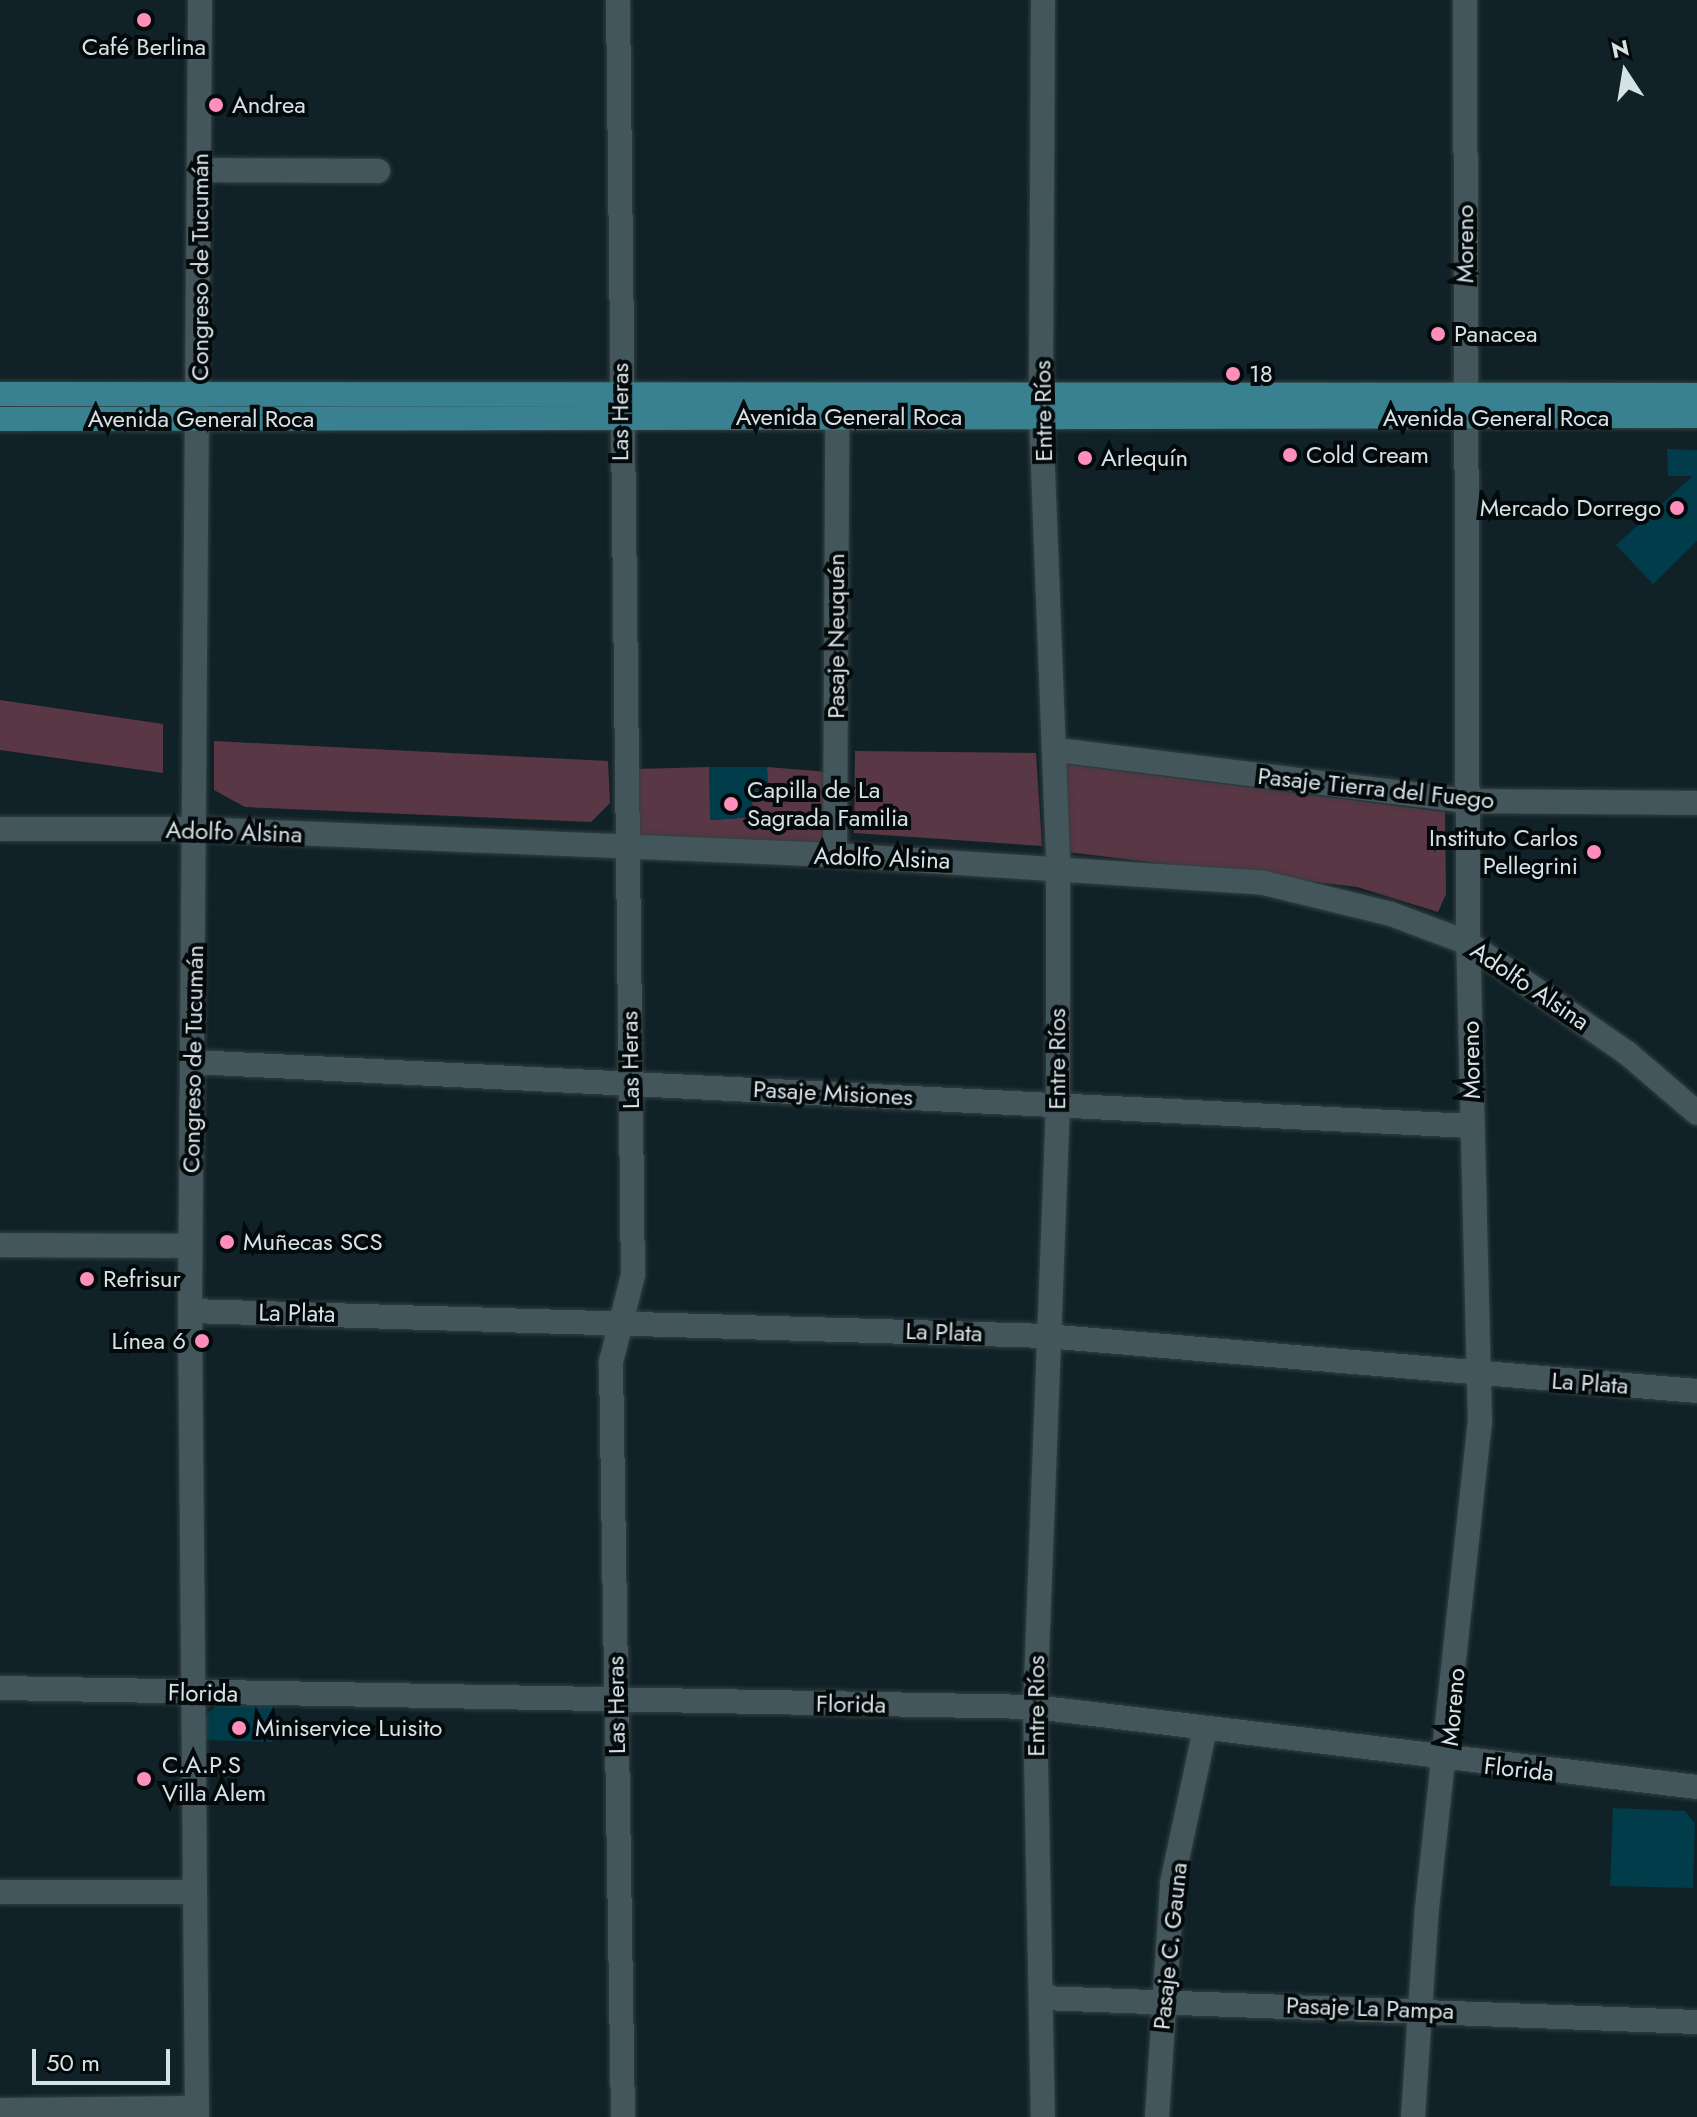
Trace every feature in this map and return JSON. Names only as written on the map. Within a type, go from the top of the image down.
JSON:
[{"type":"main road","name":"Avenida General Roca","points":[[0,419],[200,407],[620,393],[1041,405],[1466,408],[1697,416]]},
{"type":"main road","name":"Avenida General Roca","points":[[0,394],[200,407],[620,418],[837,417],[1041,405]]},
{"type":"main road","name":"Avenida General Roca","points":[[1466,408],[1697,395]]},
{"type":"street","name":"Congreso de Tucumán","points":[[197,2113],[190,1246],[200,407],[200,0]]},
{"type":"street","name":"Las Heras","points":[[618,0],[620,418],[633,1275],[611,1362],[623,2117]]},
{"type":"street","name":"Entre Ríos","points":[[1043,0],[1041,405],[1057,750],[1058,865],[1058,1104],[1046,1336],[1035,1707],[1043,2117]]},
{"type":"street","name":"Moreno","points":[[1413,2117],[1481,1375],[1468,943],[1465,0]]},
{"type":"street","points":[[200,170],[378,171]]},
{"type":"street","name":"Pasaje Neuquén","points":[[835,855],[837,417]]},
{"type":"street","name":"Pasaje Tierra del Fuego","points":[[1057,750],[1467,801],[1697,803]]},
{"type":"street","name":"Adolfo Alsina","points":[[0,829],[196,829],[626,849],[835,855],[1058,865],[1264,883],[1391,914],[1468,943],[1616,1045],[1697,1113]]},
{"type":"street","name":"Pasaje Misiones","points":[[194,1062],[1472,1126]]},
{"type":"street","points":[[0,1245],[190,1246]]},
{"type":"street","name":"La Plata","points":[[190,1311],[622,1320],[1046,1336],[1697,1391]]},
{"type":"street","name":"Florida","points":[[0,1688],[1035,1707],[1448,1761],[1697,1787]]},
{"type":"street","name":"Pasaje C. Gauna","points":[[1157,2117],[1162,2001],[1172,1883],[1205,1729]]},
{"type":"street","points":[[0,1892],[193,1892]]},
{"type":"street","name":"Pasaje La Pampa","points":[[1042,1998],[1421,2009],[1697,2022]]},
{"type":"street","points":[[0,2110],[197,2113]]},
{"type":"shaded area","points":[[0,700],[163,724],[163,773],[0,750]]},
{"type":"shaded area","points":[[214,741],[608,761],[610,803],[591,822],[245,807],[214,790]]},
{"type":"shaded area","points":[[855,751],[1036,753],[1042,846],[854,833]]},
{"type":"shaded area","points":[[1066,764],[1445,812],[1446,894],[1438,912],[1357,887],[1067,852]]},
{"type":"shaded area","points":[[709,767],[711,820],[753,817],[751,791],[768,791],[767,767],[829,772],[829,847],[636,836],[635,769]]},
{"type":"building","name":"Mercado Dorrego","points":[[1667,449],[1697,450],[1697,541],[1653,584],[1616,545],[1693,476],[1668,476]]},
{"type":"building","name":"Capilla de La Sagrada Familia","points":[[709,767],[767,767],[768,791],[751,791],[754,817],[710,820]]},
{"type":"building","name":"Miniservice Luisito","points":[[218,1704],[275,1705],[272,1742],[204,1740],[205,1716]]},
{"type":"building","points":[[1613,1808],[1685,1811],[1695,1823],[1693,1888],[1610,1886]]},
{"type":"place","name":"Café Berlina","points":[[144,20]]},
{"type":"place","name":"Andrea","points":[[216,105]]},
{"type":"place","name":"Panacea","points":[[1438,334]]},
{"type":"place","name":"18","points":[[1233,374]]},
{"type":"place","name":"Cold Cream","points":[[1290,455]]},
{"type":"place","name":"Arlequín","points":[[1085,458]]},
{"type":"place","name":"Mercado Dorrego","points":[[1677,508]]},
{"type":"place","name":"Capilla de La Sagrada Familia","points":[[731,804]]},
{"type":"place","name":"Instituto Carlos Pellegrini","points":[[1594,852]]},
{"type":"place","name":"Muñecas SCS","points":[[227,1242]]},
{"type":"place","name":"Refrisur","points":[[87,1279]]},
{"type":"place","name":"Línea 6","points":[[202,1341]]},
{"type":"place","name":"Miniservice Luisito","points":[[239,1728]]},
{"type":"place","name":"C.A.P.S Villa Alem","points":[[144,1779]]}]
